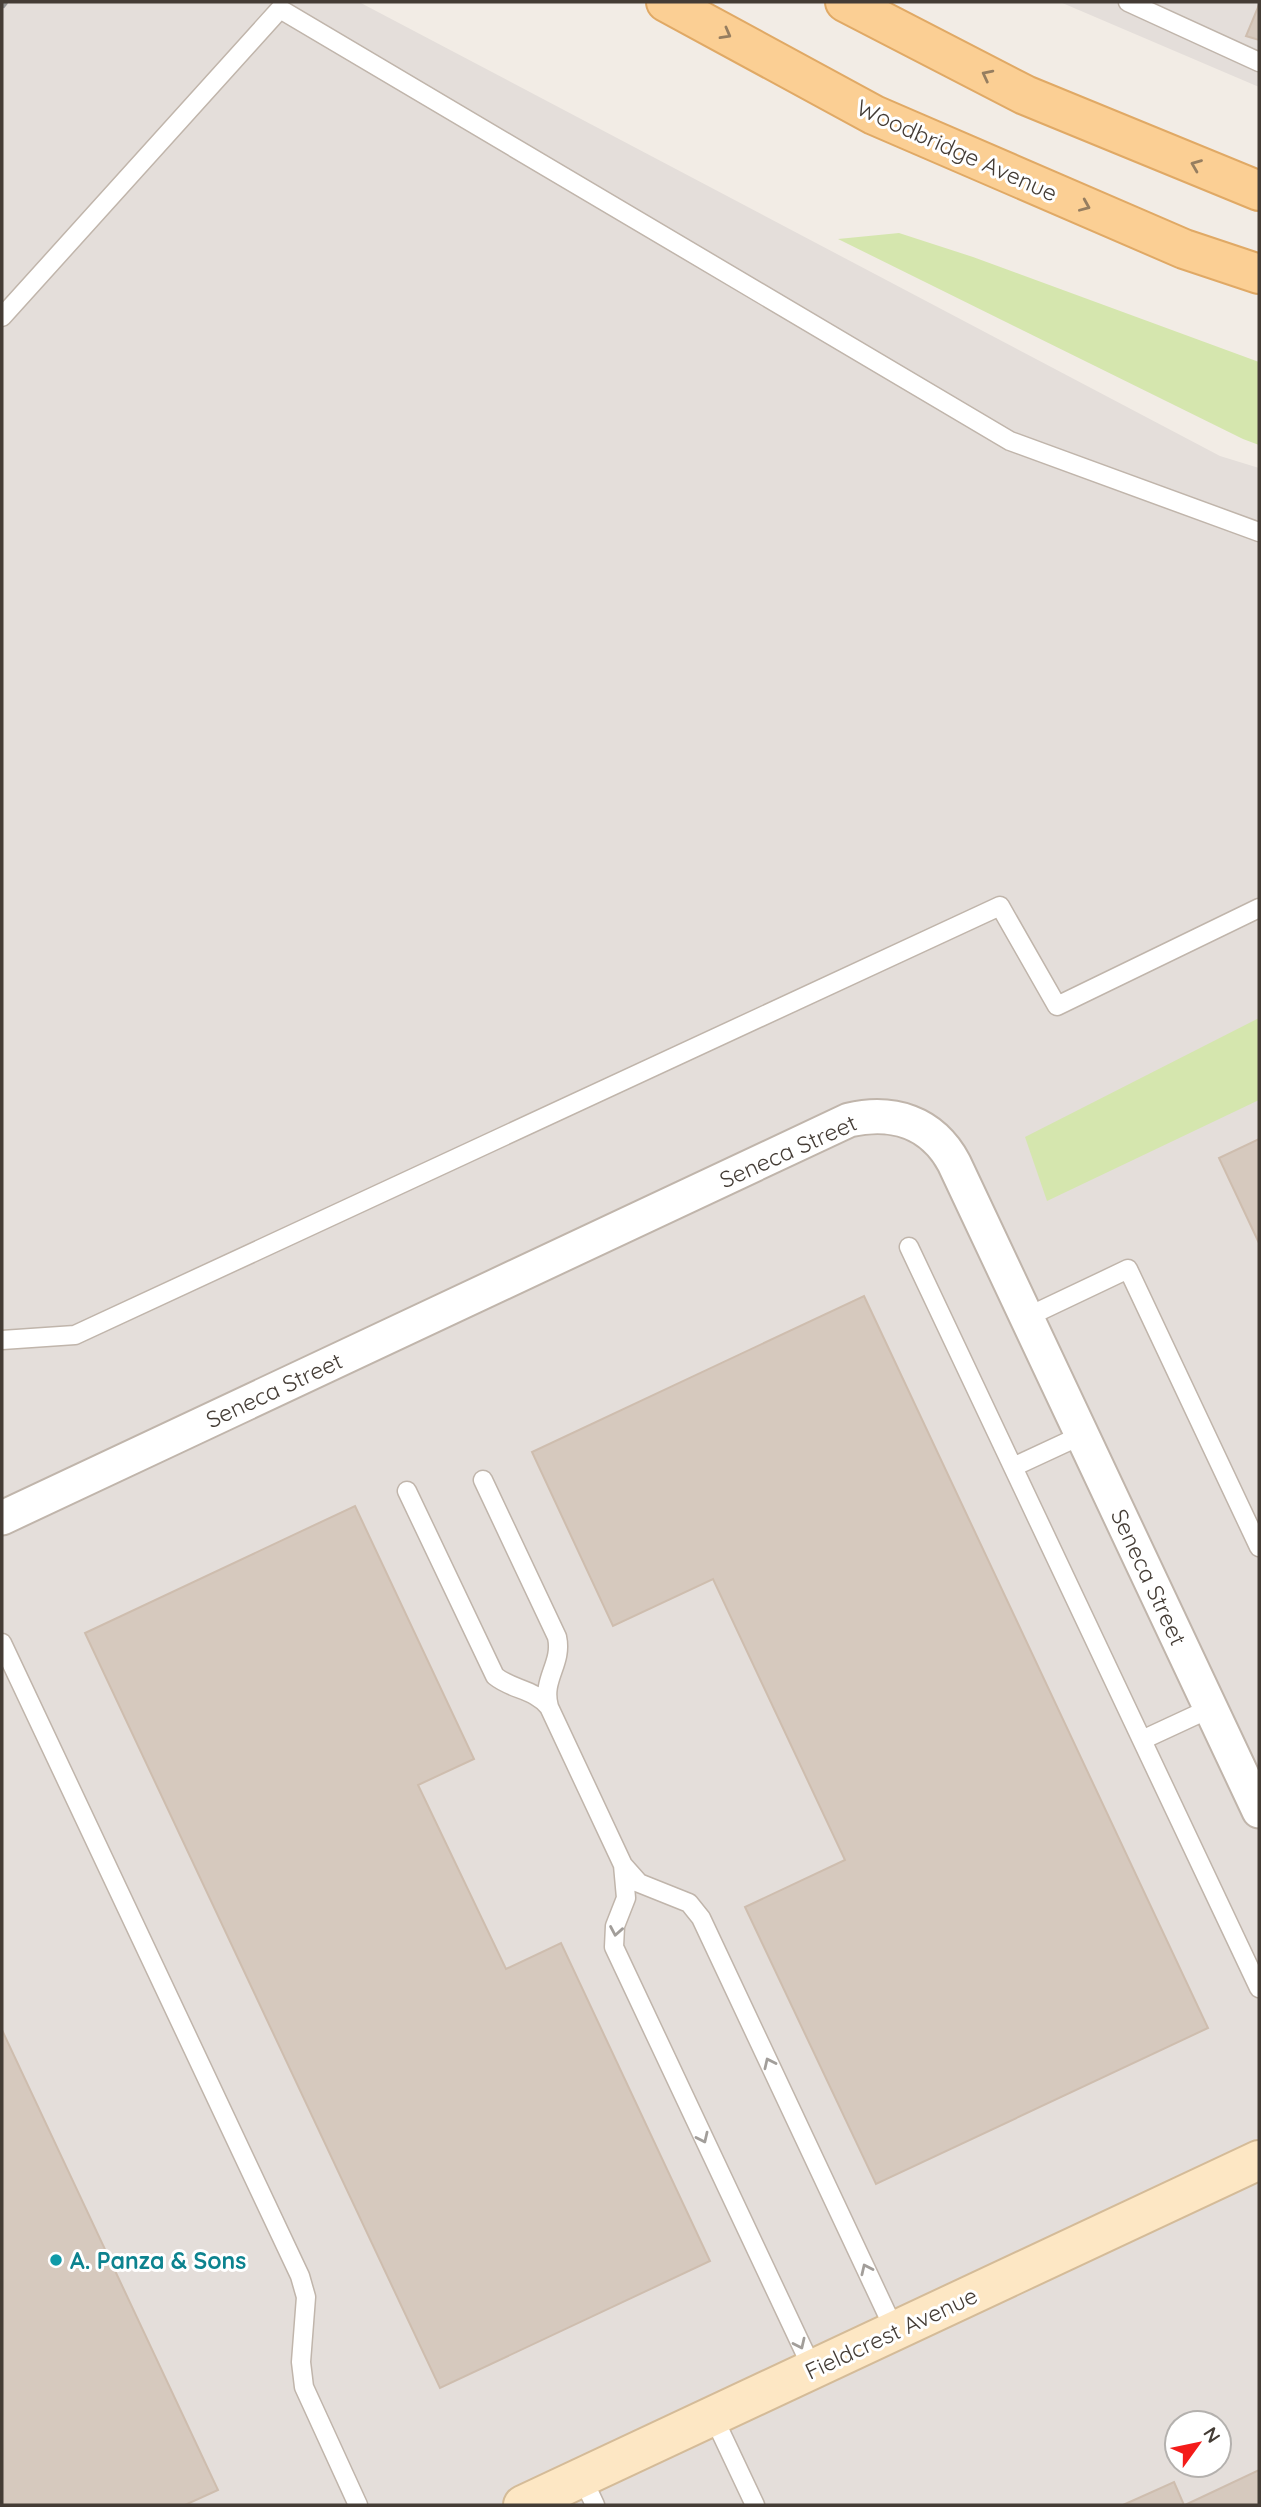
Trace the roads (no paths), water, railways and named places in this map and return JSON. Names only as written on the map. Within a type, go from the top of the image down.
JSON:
[{"type":"main road","name":"Woodbridge Avenue","points":[[666,2],[874,115],[1184,249],[1259,274]]},
{"type":"main road","points":[[845,2],[1026,95],[1259,191]]},
{"type":"street","name":"Seneca Street","points":[[2,1518],[849,1120],[866,1116],[894,1117],[909,1121],[936,1137],[946,1149],[1259,1811]]},
{"type":"street","name":"Fieldcrest Avenue","points":[[523,2505],[589,2491],[713,2416],[1259,2160]]},
{"type":"lane","points":[[1128,2],[1259,62]]},
{"type":"lane","points":[[2,317],[280,9],[1010,441],[1259,531]]},
{"type":"lane","points":[[2,1340],[75,1335],[1000,906],[1057,1006],[1259,908]]},
{"type":"lane","points":[[909,1247],[1259,1988]]},
{"type":"lane","points":[[1027,1317],[1128,1269],[1259,1547]]},
{"type":"lane","points":[[1013,1467],[1082,1435]]},
{"type":"lane","points":[[483,1480],[557,1637],[558,1655],[546,1688],[549,1707],[623,1864],[639,1883],[689,1903],[701,1918],[895,2331]]},
{"type":"lane","points":[[407,1491],[495,1676],[510,1686],[537,1695],[549,1707]]},
{"type":"lane","points":[[2,1643],[300,2276],[306,2297],[301,2362],[304,2387],[358,2505]]},
{"type":"lane","points":[[1142,1740],[1211,1708]]},
{"type":"lane","points":[[623,1864],[626,1898],[615,1926],[614,1947],[813,2370]]},
{"type":"lane","points":[[713,2416],[755,2505]]},
{"type":"railway","points":[[2,7],[6,2]]},
{"type":"place","name":"A. Panza & Sons","points":[[56,2260]]}]
